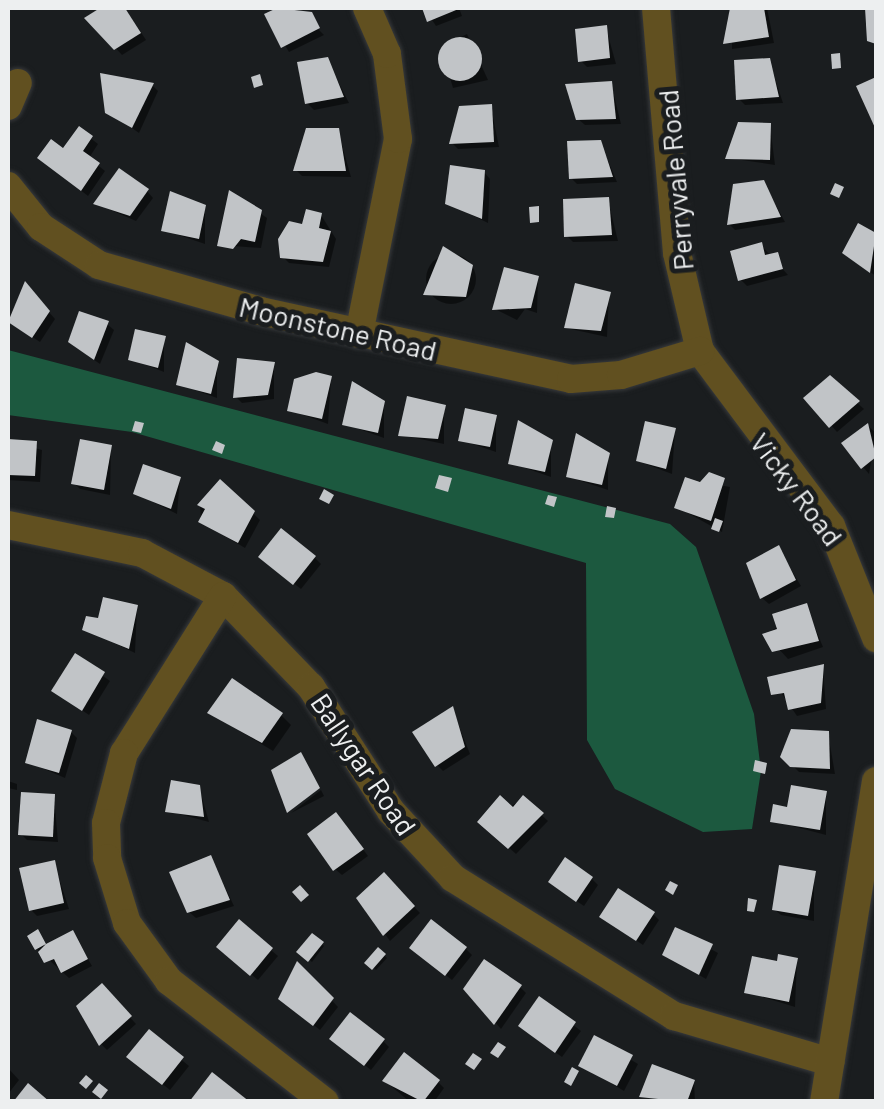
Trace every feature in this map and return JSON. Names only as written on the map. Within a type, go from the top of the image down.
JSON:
[{"type":"street","points":[[360,334],[398,150],[390,68],[367,8]]},
{"type":"street","name":"Perryvale Road","points":[[656,8],[677,253],[700,350]]},
{"type":"street","name":"Moonstone Road","points":[[8,186],[42,226],[99,266],[360,334],[570,378],[620,375],[700,350]]},
{"type":"street","name":"Vicky Road","points":[[700,350],[831,526],[876,638]]},
{"type":"street","name":"Ballygar Road","points":[[8,525],[142,553],[223,596],[290,661],[391,812],[452,878],[674,1016],[830,1062]]},
{"type":"street","points":[[223,596],[124,754],[108,804],[107,858],[126,922],[169,981],[326,1102]]},
{"type":"street","points":[[824,1102],[876,780]]},
{"type":"green space","points":[[8,350],[670,524],[696,547],[754,714],[761,771],[752,829],[703,832],[615,789],[587,740],[586,563],[132,432],[8,415]]},
{"type":"building","points":[[100,8],[125,8],[141,33],[114,50],[84,18]]},
{"type":"building","points":[[277,8],[312,12],[320,28],[281,48],[264,14]]},
{"type":"building","points":[[422,8],[461,8],[427,22]]},
{"type":"building","points":[[730,8],[764,8],[769,37],[723,44]]},
{"type":"building","points":[[865,8],[876,8],[876,44],[867,41]]},
{"type":"building","points":[[607,25],[610,58],[578,62],[575,29]]},
{"type":"building","points":[[460,37],[476,43],[482,59],[476,75],[460,81],[444,75],[438,59],[444,43]]},
{"type":"building","points":[[840,53],[841,68],[832,69],[831,54]]},
{"type":"building","points":[[328,57],[344,97],[305,104],[297,62]]},
{"type":"building","points":[[770,58],[779,97],[736,100],[734,60]]},
{"type":"building","points":[[100,73],[154,83],[132,128],[105,113]]},
{"type":"building","points":[[260,74],[263,85],[254,88],[251,77]]},
{"type":"building","points":[[876,77],[876,130],[856,86]]},
{"type":"building","points":[[612,81],[616,119],[576,120],[565,84]]},
{"type":"building","points":[[492,104],[494,142],[449,144],[459,106]]},
{"type":"building","points":[[738,122],[771,123],[770,160],[725,159]]},
{"type":"building","points":[[79,126],[93,136],[83,151],[100,163],[81,191],[37,158],[51,139],[63,148]]},
{"type":"building","points":[[306,128],[339,128],[346,171],[293,171]]},
{"type":"building","points":[[601,140],[613,177],[569,179],[567,141]]},
{"type":"building","points":[[450,165],[485,170],[482,219],[445,204]]},
{"type":"building","points":[[119,168],[149,189],[130,216],[93,204]]},
{"type":"building","points":[[764,180],[781,217],[727,225],[733,184]]},
{"type":"building","points":[[835,183],[844,187],[839,198],[830,194]]},
{"type":"building","points":[[229,190],[262,210],[255,242],[241,239],[233,249],[217,246]]},
{"type":"building","points":[[170,191],[206,205],[199,239],[161,231]]},
{"type":"building","points":[[609,197],[612,235],[564,237],[563,199]]},
{"type":"building","points":[[539,206],[539,222],[530,223],[529,207]]},
{"type":"building","points":[[306,209],[322,213],[319,228],[331,231],[323,262],[280,258],[278,239],[289,221],[302,224]]},
{"type":"building","points":[[858,223],[876,233],[870,273],[842,253]]},
{"type":"building","points":[[762,242],[765,255],[778,252],[783,269],[738,281],[730,251]]},
{"type":"building","points":[[443,246],[473,265],[466,297],[423,295]]},
{"type":"building","points":[[504,267],[539,276],[531,308],[492,310]]},
{"type":"building","points":[[25,281],[50,311],[32,338],[8,322]]},
{"type":"building","points":[[575,283],[611,292],[601,331],[564,328]]},
{"type":"building","points":[[79,311],[109,321],[94,360],[68,342]]},
{"type":"building","points":[[135,329],[166,336],[158,368],[128,360]]},
{"type":"building","points":[[186,342],[219,361],[211,394],[176,385]]},
{"type":"building","points":[[237,358],[275,362],[268,395],[233,398]]},
{"type":"building","points":[[316,372],[332,376],[322,419],[287,411],[294,379]]},
{"type":"building","points":[[830,375],[860,401],[829,428],[803,398]]},
{"type":"building","points":[[352,381],[385,401],[378,433],[342,425]]},
{"type":"building","points":[[407,396],[446,405],[438,439],[398,436]]},
{"type":"building","points":[[465,408],[497,415],[490,447],[458,441]]},
{"type":"building","points":[[518,420],[553,440],[545,472],[508,464]]},
{"type":"building","points":[[135,421],[144,423],[141,433],[132,431]]},
{"type":"building","points":[[645,421],[676,428],[666,469],[636,461]]},
{"type":"building","points":[[868,423],[876,457],[861,469],[841,443]]},
{"type":"building","points":[[576,433],[610,453],[602,485],[566,477]]},
{"type":"building","points":[[8,439],[37,441],[35,476],[8,475]]},
{"type":"building","points":[[80,439],[112,445],[104,490],[71,484]]},
{"type":"building","points":[[216,441],[225,445],[222,454],[212,450]]},
{"type":"building","points":[[143,464],[181,477],[171,509],[133,494]]},
{"type":"building","points":[[709,472],[725,478],[711,521],[674,508],[685,477],[700,482]]},
{"type":"building","points":[[439,475],[452,478],[448,492],[435,488]]},
{"type":"building","points":[[220,479],[255,511],[238,543],[198,522],[205,509],[197,505]]},
{"type":"building","points":[[324,489],[334,495],[329,504],[319,499]]},
{"type":"building","points":[[548,495],[557,497],[554,507],[545,504]]},
{"type":"building","points":[[607,506],[616,508],[614,518],[605,517]]},
{"type":"building","points":[[715,518],[723,521],[719,532],[711,529]]},
{"type":"building","points":[[281,528],[316,556],[293,585],[258,557]]},
{"type":"building","points":[[779,545],[796,580],[760,599],[746,563]]},
{"type":"building","points":[[103,597],[138,605],[129,649],[82,630],[86,616],[98,618]]},
{"type":"building","points":[[807,603],[819,641],[772,652],[762,634],[777,629],[772,614]]},
{"type":"building","points":[[75,653],[105,672],[82,711],[51,691]]},
{"type":"building","points":[[824,664],[821,703],[788,710],[784,693],[771,695],[767,677]]},
{"type":"building","points":[[232,678],[283,713],[262,743],[207,713]]},
{"type":"building","points":[[453,706],[465,747],[435,767],[412,732]]},
{"type":"building","points":[[37,719],[72,730],[59,773],[25,763]]},
{"type":"building","points":[[791,729],[829,731],[830,769],[790,767],[780,757]]},
{"type":"building","points":[[301,752],[320,788],[287,813],[271,770]]},
{"type":"building","points":[[755,760],[767,763],[765,774],[753,771]]},
{"type":"building","points":[[171,780],[200,785],[204,817],[165,812]]},
{"type":"building","points":[[791,785],[827,791],[820,830],[770,822],[773,804],[787,807]]},
{"type":"building","points":[[21,792],[55,794],[53,837],[18,835]]},
{"type":"building","points":[[500,795],[513,807],[523,795],[544,813],[508,849],[477,822]]},
{"type":"building","points":[[336,812],[364,849],[333,871],[307,834]]},
{"type":"building","points":[[211,855],[230,900],[187,913],[169,872]]},
{"type":"building","points":[[565,857],[593,877],[576,902],[548,882]]},
{"type":"building","points":[[55,860],[64,903],[29,911],[19,868]]},
{"type":"building","points":[[779,865],[816,871],[808,916],[772,910]]},
{"type":"building","points":[[384,872],[415,906],[383,936],[356,898]]},
{"type":"building","points":[[670,881],[678,885],[673,895],[665,890]]},
{"type":"building","points":[[300,885],[309,895],[301,902],[292,892]]},
{"type":"building","points":[[618,888],[655,912],[636,941],[599,917]]},
{"type":"building","points":[[748,898],[757,900],[754,912],[747,911]]},
{"type":"building","points":[[239,919],[273,948],[250,976],[216,947]]},
{"type":"building","points":[[431,919],[467,947],[445,976],[409,948]]},
{"type":"building","points":[[675,927],[713,944],[699,975],[662,955]]},
{"type":"building","points":[[38,929],[46,944],[35,950],[27,936]]},
{"type":"building","points":[[73,930],[88,959],[61,973],[54,959],[44,963],[38,952]]},
{"type":"building","points":[[312,933],[324,942],[308,962],[296,952]]},
{"type":"building","points":[[378,947],[386,954],[372,970],[364,963]]},
{"type":"building","points":[[778,954],[798,958],[789,1002],[744,993],[752,956],[777,961]]},
{"type":"building","points":[[484,959],[522,985],[494,1025],[463,989]]},
{"type":"building","points":[[297,961],[334,998],[313,1026],[278,999]]},
{"type":"building","points":[[102,983],[132,1016],[99,1046],[76,1006]]},
{"type":"building","points":[[539,996],[576,1022],[555,1053],[518,1026]]},
{"type":"building","points":[[350,1012],[385,1039],[364,1066],[329,1039]]},
{"type":"building","points":[[149,1029],[184,1057],[162,1085],[126,1057]]},
{"type":"building","points":[[594,1035],[633,1055],[617,1086],[578,1066]]},
{"type":"building","points":[[498,1042],[506,1047],[498,1058],[490,1053]]},
{"type":"building","points":[[404,1052],[440,1080],[423,1102],[382,1081]]},
{"type":"building","points":[[473,1053],[482,1059],[474,1070],[465,1064]]},
{"type":"building","points":[[652,1064],[695,1080],[687,1102],[639,1097]]},
{"type":"building","points":[[572,1067],[579,1071],[571,1086],[564,1082]]},
{"type":"building","points":[[212,1072],[250,1102],[189,1102]]},
{"type":"building","points":[[86,1075],[93,1081],[86,1089],[79,1083]]},
{"type":"building","points":[[28,1083],[50,1102],[13,1102]]},
{"type":"building","points":[[99,1083],[108,1090],[101,1099],[92,1092]]}]
